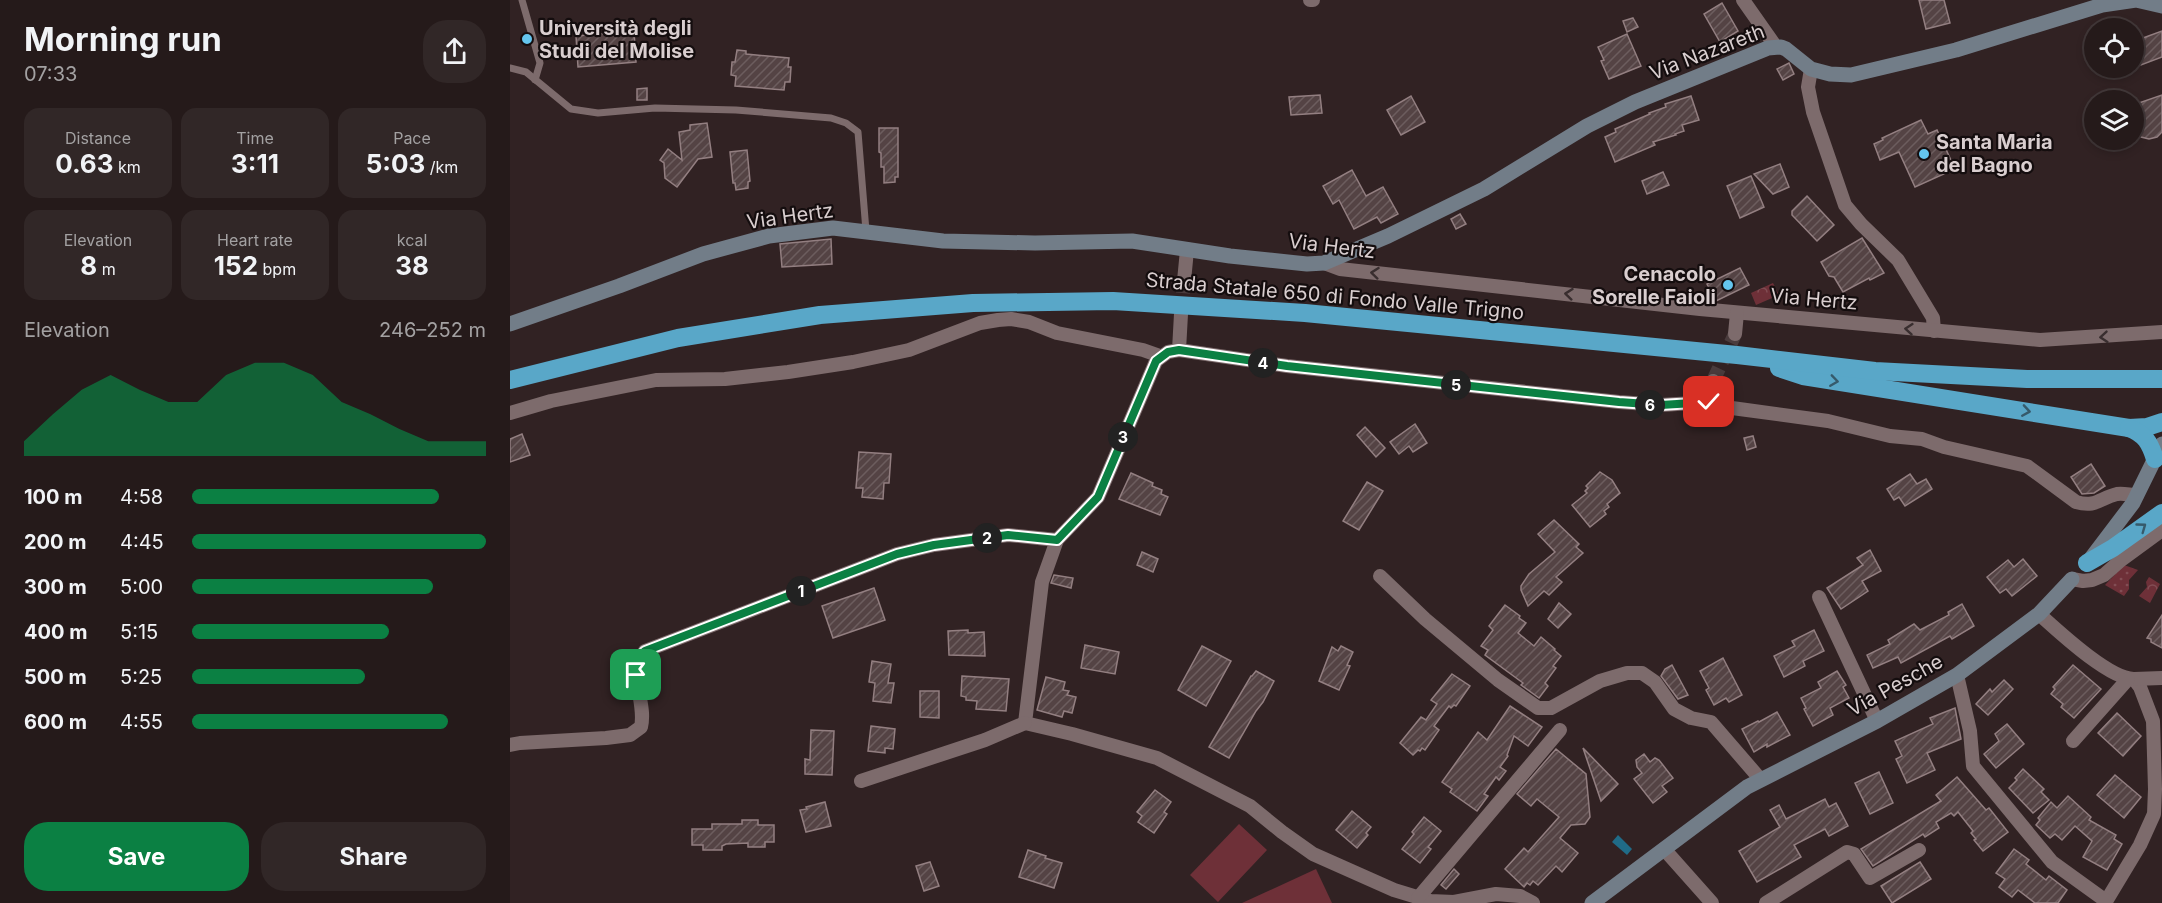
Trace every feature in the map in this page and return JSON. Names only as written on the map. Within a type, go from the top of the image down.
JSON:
[{"type":"highway","name":"Strada Statale 650 di Fondo Valle Trigno","points":[[510,380],[678,338],[820,315],[972,303],[1113,301],[1305,313],[1737,355],[1875,371],[1959,377],[2162,379]]},
{"type":"highway","points":[[1737,355],[1803,376],[2129,428],[2147,427],[2162,422]]},
{"type":"highway","points":[[2129,428],[2139,432],[2158,452]]},
{"type":"highway","points":[[2087,563],[2113,549],[2162,513]]},
{"type":"street","points":[[1743,0],[1776,47]]},
{"type":"street","name":"Via Nazareth","points":[[1324,263],[1388,236],[1484,189],[1587,126],[1635,102],[1768,48],[1786,49],[1811,69],[1830,74],[1851,75],[1956,50],[2102,4],[2136,0],[2162,6]]},
{"type":"street","points":[[1811,69],[1808,87],[1813,112],[1845,205],[1898,260],[1933,318],[1934,331]]},
{"type":"street","name":"Via Hertz","points":[[510,324],[703,254],[769,236],[833,228],[943,241],[1035,243],[1132,241],[1307,264],[1324,263],[1340,269],[1737,313],[2040,340],[2162,332]]},
{"type":"street","points":[[1184,281],[1187,250]]},
{"type":"street","points":[[1736,334],[1737,313]]},
{"type":"street","points":[[1179,350],[1181,314]]},
{"type":"street","points":[[510,413],[551,401],[656,380],[724,379],[853,362],[909,350],[980,323],[998,320],[1011,319],[1029,322],[1057,333],[1143,350],[1160,356]]},
{"type":"street","points":[[1025,723],[1042,582],[1057,540],[1098,497],[1156,361],[1168,352],[1179,350],[1287,366],[1619,402],[1679,405],[1709,402],[1732,408],[1828,421],[1890,436],[1922,439],[1944,447],[2027,466],[2076,502],[2084,504],[2100,502],[2118,494],[2137,495]]},
{"type":"street","points":[[1709,402],[1713,381]]},
{"type":"street","name":"Via Pesche","points":[[1592,903],[1747,787],[1877,721],[1957,675],[2039,614],[2087,563],[2137,495],[2158,452]]},
{"type":"street","points":[[2072,579],[2083,581],[2104,575],[2162,530]]},
{"type":"street","points":[[510,745],[520,742],[630,735],[641,727],[644,716],[636,675],[637,660],[645,651],[897,554],[934,545],[1008,535],[1057,540]]},
{"type":"street","points":[[1380,576],[1425,619],[1490,674],[1538,708],[1551,708],[1600,681],[1627,673],[1642,673],[1655,682],[1674,709],[1691,718],[1711,722],[1761,780]]},
{"type":"street","points":[[1820,597],[1877,721]]},
{"type":"street","points":[[1957,675],[1970,731],[1973,766],[2052,862],[2105,902],[2140,845],[2154,814],[2153,721],[2140,687],[2131,679],[2110,670],[2074,646],[2039,614]]},
{"type":"street","points":[[2073,741],[2131,679],[2162,678]]},
{"type":"street","points":[[861,781],[986,740],[1025,723],[1157,758],[1250,806],[1313,854],[1394,890],[1418,898],[1454,902],[1496,894],[1520,896],[1533,903]]},
{"type":"street","points":[[1418,898],[1560,730]]},
{"type":"street","points":[[1664,849],[1712,903]]},
{"type":"street","points":[[1766,903],[1847,852],[1854,854],[1870,878],[1919,850]]},
{"type":"lane","points":[[522,0],[540,63],[535,80]]},
{"type":"lane","points":[[510,68],[526,72],[571,109],[598,113],[655,108],[736,110],[831,118],[846,123],[858,132],[866,231]]},
{"type":"green space","points":[[1773,283],[1779,295],[1756,305],[1751,293]]},
{"type":"green space","points":[[2124,565],[2138,570],[2129,580],[2129,589],[2124,596],[2105,585]]},
{"type":"green space","points":[[2149,577],[2160,584],[2150,603],[2139,596],[2147,587],[2146,582]]},
{"type":"green space","points":[[1239,824],[1267,850],[1218,902],[1190,875]]},
{"type":"green space","points":[[1316,869],[1332,903],[1242,903]]},
{"type":"water","points":[[1618,835],[1632,849],[1627,855],[1612,842]]},
{"type":"building","points":[[1919,0],[1944,0],[1950,23],[1926,29]]},
{"type":"building","points":[[1722,3],[1738,31],[1720,42],[1704,14]]},
{"type":"building","points":[[1633,18],[1638,27],[1627,32],[1623,21]]},
{"type":"building","points":[[634,31],[636,62],[578,67],[576,36]]},
{"type":"building","points":[[2162,31],[2162,57],[2144,64],[2144,38]]},
{"type":"building","points":[[1627,34],[1641,66],[1609,79],[1598,47]]},
{"type":"building","points":[[737,50],[746,51],[746,54],[789,58],[790,82],[785,82],[784,90],[735,86],[736,76],[731,75],[732,62],[735,62]]},
{"type":"building","points":[[1789,63],[1794,74],[1783,80],[1777,69]]},
{"type":"building","points":[[647,88],[647,100],[637,100],[637,89]]},
{"type":"building","points":[[1320,95],[1322,113],[1291,115],[1289,97]]},
{"type":"building","points":[[2162,95],[2162,132],[2157,137],[2149,139],[2144,138],[2144,101]]},
{"type":"building","points":[[1411,96],[1425,122],[1401,135],[1387,110]]},
{"type":"building","points":[[1691,96],[1699,120],[1682,125],[1684,131],[1676,135],[1653,142],[1655,145],[1615,162],[1605,137],[1616,132],[1615,129],[1666,107],[1665,104]]},
{"type":"building","name":"Santa Maria del Bagno","points":[[1921,120],[1928,134],[1937,130],[1955,169],[1915,187],[1899,152],[1880,160],[1874,144]]},
{"type":"building","points":[[707,123],[712,157],[698,159],[677,187],[665,178],[664,163],[660,160],[668,149],[682,160],[679,132],[690,130],[690,125]]},
{"type":"building","points":[[879,128],[898,128],[898,177],[895,177],[895,182],[884,183],[884,167],[881,167],[881,153],[879,152]]},
{"type":"building","points":[[747,150],[750,181],[748,188],[736,190],[735,183],[733,183],[730,152]]},
{"type":"building","points":[[1780,164],[1789,187],[1773,194],[1754,174]]},
{"type":"building","points":[[1352,170],[1366,196],[1383,187],[1398,214],[1381,223],[1377,217],[1354,229],[1339,200],[1333,204],[1323,186]]},
{"type":"building","points":[[1663,172],[1669,185],[1647,194],[1642,181]]},
{"type":"building","points":[[1751,176],[1764,207],[1740,218],[1727,186]]},
{"type":"building","points":[[1807,196],[1834,225],[1817,241],[1792,215],[1792,211]]},
{"type":"building","points":[[1460,214],[1466,224],[1456,229],[1451,219]]},
{"type":"building","points":[[1862,238],[1884,273],[1843,292],[1834,277],[1829,276],[1821,262]]},
{"type":"building","points":[[831,239],[832,264],[782,267],[780,244]]},
{"type":"building","name":"Cenacolo Sorelle Faioli","points":[[1740,268],[1749,285],[1716,301],[1707,284]]},
{"type":"building","points":[[1415,424],[1427,443],[1413,452],[1409,446],[1399,454],[1390,442]]},
{"type":"building","points":[[1365,427],[1385,448],[1376,457],[1357,435]]},
{"type":"building","points":[[522,434],[530,455],[510,462],[510,439]]},
{"type":"building","points":[[1753,436],[1756,447],[1747,450],[1744,438]]},
{"type":"building","points":[[859,452],[891,454],[889,483],[884,483],[883,499],[862,497],[863,488],[856,488]]},
{"type":"building","points":[[2091,464],[2105,486],[2094,493],[2082,494],[2071,477]]},
{"type":"building","points":[[1600,472],[1612,480],[1620,493],[1607,504],[1609,507],[1604,511],[1606,514],[1590,527],[1572,505],[1587,493],[1586,486]]},
{"type":"building","points":[[1131,473],[1153,483],[1152,486],[1162,490],[1161,494],[1168,497],[1160,515],[1119,499]]},
{"type":"building","points":[[1910,474],[1917,484],[1926,479],[1932,489],[1905,506],[1899,497],[1894,500],[1887,489]]},
{"type":"building","points":[[1367,482],[1383,491],[1359,530],[1343,521]]},
{"type":"building","points":[[1554,520],[1579,544],[1576,547],[1583,553],[1556,577],[1562,582],[1549,595],[1544,591],[1528,606],[1521,586],[1529,574],[1555,552],[1538,534]]},
{"type":"building","points":[[1870,550],[1881,571],[1862,581],[1868,591],[1841,609],[1827,588],[1863,565],[1857,558]]},
{"type":"building","points":[[1142,552],[1158,559],[1153,572],[1137,565]]},
{"type":"building","points":[[2023,559],[2037,576],[2012,596],[2006,589],[2000,593],[1987,577],[2008,560],[2014,567]]},
{"type":"building","points":[[1054,575],[1073,578],[1071,588],[1051,583]]},
{"type":"building","points":[[874,588],[885,620],[833,638],[822,606]]},
{"type":"building","points":[[1559,603],[1571,614],[1558,628],[1548,619]]},
{"type":"building","points":[[1962,604],[1974,626],[1952,639],[1950,636],[1901,663],[1898,657],[1873,668],[1867,655],[1890,644],[1888,640],[1914,624],[1920,630],[1949,615],[1948,612]]},
{"type":"building","points":[[1505,605],[1526,623],[1518,633],[1534,646],[1541,637],[1561,656],[1553,666],[1556,668],[1545,683],[1548,686],[1539,698],[1485,655],[1488,650],[1481,646],[1493,630],[1489,626]]},
{"type":"building","points":[[2162,615],[2162,648],[2147,638]]},
{"type":"building","points":[[968,630],[968,633],[984,632],[985,656],[949,655],[948,631]]},
{"type":"building","points":[[1814,630],[1824,651],[1803,661],[1805,666],[1784,677],[1774,656],[1795,646],[1792,641]]},
{"type":"building","points":[[1085,645],[1119,652],[1115,674],[1081,668]]},
{"type":"building","points":[[1202,646],[1231,661],[1206,706],[1178,690]]},
{"type":"building","points":[[1341,646],[1353,652],[1347,665],[1350,666],[1339,690],[1319,681],[1332,647],[1338,651]]},
{"type":"building","points":[[1723,658],[1742,695],[1729,702],[1726,698],[1714,705],[1706,690],[1709,688],[1700,671]]},
{"type":"building","points":[[872,661],[891,664],[888,683],[894,683],[891,703],[873,701],[875,683],[869,682]]},
{"type":"building","points":[[1672,665],[1688,695],[1678,699],[1661,676],[1665,669]]},
{"type":"building","points":[[2073,665],[2101,689],[2074,718],[2051,694],[2055,689],[2053,687]]},
{"type":"building","points":[[1256,671],[1274,681],[1229,758],[1209,747]]},
{"type":"building","points":[[1837,671],[1846,685],[1843,687],[1849,698],[1830,708],[1833,715],[1813,726],[1801,698],[1821,688],[1818,682]]},
{"type":"building","points":[[1452,674],[1470,686],[1456,706],[1451,708],[1449,706],[1434,726],[1439,730],[1425,750],[1422,748],[1413,755],[1400,743],[1421,717],[1426,720],[1437,704],[1431,700]]},
{"type":"building","points":[[962,676],[1009,679],[1006,711],[976,709],[977,701],[966,700],[966,697],[961,696]]},
{"type":"building","points":[[1046,677],[1065,682],[1063,690],[1069,691],[1067,695],[1076,697],[1072,713],[1064,711],[1062,717],[1037,710]]},
{"type":"building","points":[[2004,680],[2013,689],[1988,715],[1976,704],[1990,689],[1992,692]]},
{"type":"building","points":[[920,691],[939,691],[939,718],[920,717]]},
{"type":"building","points":[[1510,706],[1542,727],[1528,746],[1514,736],[1508,756],[1500,767],[1506,771],[1499,780],[1496,777],[1484,794],[1488,796],[1477,811],[1450,792],[1452,789],[1442,782],[1478,732],[1487,740]]},
{"type":"building","points":[[1955,708],[1961,739],[1927,753],[1935,770],[1907,783],[1896,759],[1902,756],[1895,741],[1933,724],[1930,718]]},
{"type":"building","points":[[1777,712],[1790,735],[1754,752],[1742,729]]},
{"type":"building","points":[[2117,713],[2141,736],[2123,756],[2098,733]]},
{"type":"building","points":[[2007,724],[2024,744],[1996,768],[1984,754],[1999,741],[1995,734]]},
{"type":"building","points":[[871,726],[895,729],[893,749],[885,748],[885,753],[868,751]]},
{"type":"building","points":[[811,730],[834,731],[832,775],[805,774],[805,759],[810,760]]},
{"type":"building","points":[[1583,748],[1618,784],[1601,801]]},
{"type":"building","points":[[1556,749],[1586,774],[1590,817],[1585,824],[1571,825],[1560,838],[1578,853],[1562,872],[1556,866],[1538,885],[1533,881],[1524,887],[1505,869],[1524,848],[1528,852],[1559,817],[1537,799],[1531,806],[1517,794]]},
{"type":"building","points":[[1644,754],[1650,762],[1655,758],[1659,760],[1673,778],[1662,786],[1667,792],[1653,803],[1634,779],[1642,773],[1637,767],[1636,760]]},
{"type":"building","points":[[2023,769],[2044,789],[2041,792],[2049,800],[2033,813],[2009,788]]},
{"type":"building","points":[[1879,772],[1893,803],[1870,814],[1855,783]]},
{"type":"building","points":[[2115,775],[2141,797],[2124,818],[2097,795]]},
{"type":"building","points":[[1957,777],[1986,810],[1989,808],[2008,832],[1983,851],[1974,840],[1976,839],[1971,833],[1973,831],[1958,812],[1954,816],[1951,813],[1936,822],[1939,828],[1925,837],[1923,834],[1873,866],[1861,849],[1941,801],[1936,795]]},
{"type":"building","points":[[1155,790],[1171,802],[1164,812],[1167,814],[1154,833],[1138,822],[1142,816],[1137,812]]},
{"type":"building","points":[[2068,796],[2091,817],[2089,820],[2116,835],[2114,839],[2122,844],[2107,870],[2083,857],[2092,841],[2075,826],[2062,840],[2055,834],[2050,838],[2036,825],[2040,820],[2038,818],[2051,802],[2057,808]]},
{"type":"building","points":[[1825,799],[1829,807],[1836,803],[1848,826],[1829,836],[1825,829],[1794,845],[1801,857],[1757,882],[1739,851],[1780,827],[1770,810],[1779,805],[1786,819]]},
{"type":"building","points":[[825,802],[831,826],[806,832],[800,810]]},
{"type":"building","points":[[1352,811],[1371,827],[1366,833],[1368,835],[1357,848],[1336,830]]},
{"type":"building","points":[[1424,817],[1441,831],[1428,847],[1431,849],[1420,863],[1402,849]]},
{"type":"building","points":[[742,820],[758,820],[758,825],[774,825],[774,842],[765,842],[765,847],[748,847],[748,843],[726,844],[722,846],[722,850],[703,850],[703,845],[692,845],[692,829],[712,829],[712,824],[742,824]]},
{"type":"building","points":[[2014,849],[2029,860],[2026,864],[2046,880],[2049,876],[2067,890],[2058,903],[2035,903],[2018,890],[2012,897],[1999,887],[2005,879],[1996,873]]},
{"type":"building","points":[[1028,850],[1062,863],[1054,888],[1019,877]]},
{"type":"building","points":[[930,862],[939,886],[924,891],[916,866]]},
{"type":"building","points":[[1920,862],[1931,879],[1892,903],[1881,886]]},
{"type":"building","points":[[1454,869],[1459,874],[1446,889],[1441,885]]},
{"type":"tunnel","points":[[1181,314],[1184,281]]},
{"type":"tunnel","points":[[1713,381],[1735,334]]},
{"type":"place","name":"Università degli Studi del Molise","points":[[527,39]]},
{"type":"place","name":"Santa Maria del Bagno","points":[[1924,154]]},
{"type":"place","name":"Cenacolo Sorelle Faioli","points":[[1728,285]]},
{"type":"route","points":[[636,675],[637,660],[645,651],[897,554],[934,545],[1008,535],[1057,540],[1098,497],[1156,361],[1168,352],[1179,350],[1287,366],[1619,402],[1661,405],[1709,402]]}]
